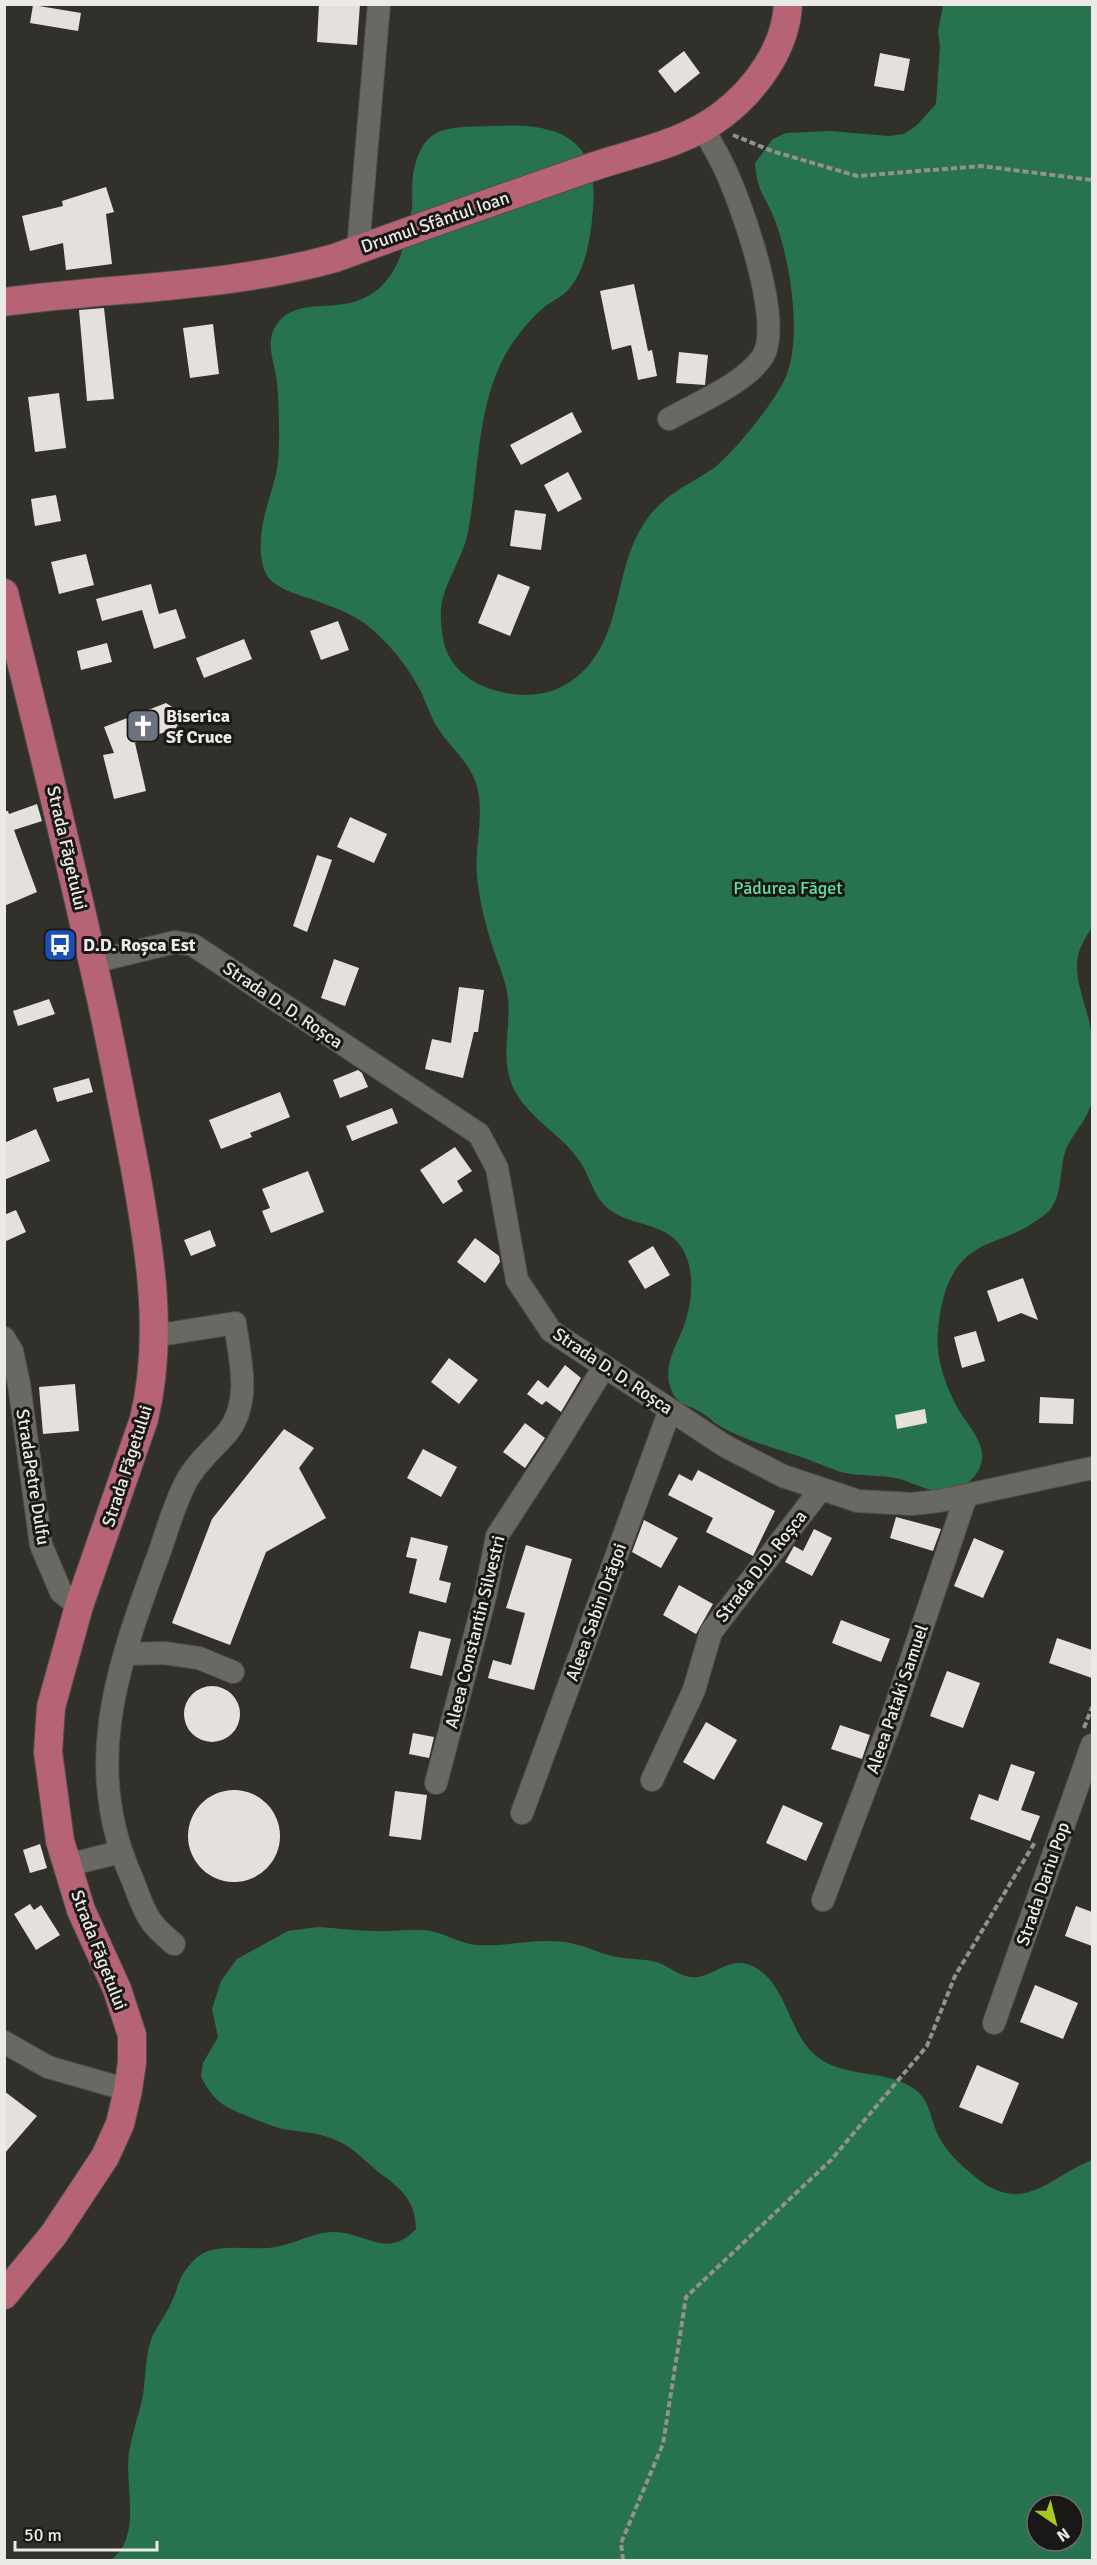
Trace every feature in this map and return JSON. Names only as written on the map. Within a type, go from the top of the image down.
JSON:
[{"type":"main road","name":"Drumul Sfântul Ioan","points":[[4,302],[244,278],[299,268],[658,147],[705,126],[744,96],[766,67],[784,29],[788,4]]},
{"type":"main road","name":"Strada Făgetului","points":[[4,593],[63,829],[119,1081],[146,1231],[153,1292],[154,1336],[151,1391],[144,1419],[79,1606],[51,1707],[48,1752],[60,1841],[81,1910],[117,1989],[132,2035],[132,2062],[128,2090],[120,2124],[105,2157],[54,2234],[4,2295]]},
{"type":"street","points":[[358,249],[379,4]]},
{"type":"street","points":[[669,419],[747,375],[764,355],[769,334],[766,301],[753,245],[723,165],[705,126]]},
{"type":"street","name":"Strada D. D. Roșca","points":[[93,962],[175,942],[194,945],[479,1134],[497,1168],[517,1280],[551,1331],[725,1446],[783,1476],[858,1501],[912,1504],[966,1496],[1092,1468]]},
{"type":"street","points":[[154,1336],[235,1323],[244,1391],[237,1414],[227,1432],[211,1448],[186,1481],[134,1623],[115,1687],[106,1742],[107,1793],[120,1852],[150,1921],[174,1944]]},
{"type":"street","name":"StradaPetre Dulfu","points":[[4,1338],[12,1351],[19,1384],[41,1545],[61,1592],[79,1606]]},
{"type":"street","name":"Aleea Constantin Silvestri","points":[[436,1783],[485,1597],[497,1536],[604,1367]]},
{"type":"street","name":"Aleea Sabin Drăgoi","points":[[522,1813],[670,1410]]},
{"type":"street","name":"Strada D.D. Roșca","points":[[652,1780],[694,1690],[711,1632],[821,1489]]},
{"type":"street","name":"Aleea Pataki Samuel","points":[[823,1900],[890,1724],[966,1496]]},
{"type":"street","points":[[125,1654],[164,1653],[199,1658],[233,1672]]},
{"type":"street","name":"Strada Dariu Pop","points":[[994,2023],[1086,1742]]},
{"type":"street","points":[[68,1865],[120,1852]]},
{"type":"street","points":[[4,2042],[48,2067],[128,2090]]},
{"type":"path","points":[[705,126],[772,151],[856,176],[981,166],[1092,180]]},
{"type":"path","points":[[1086,1742],[1092,1707]]},
{"type":"path","points":[[623,2560],[621,2543],[663,2444],[686,2297],[831,2160],[927,2046],[955,1976],[1036,1839]]},
{"type":"green space","name":"Pădurea Făget","points":[[943,5],[1092,5],[1092,927],[1080,948],[1077,970],[1090,1029],[1094,1072],[1090,1107],[1065,1152],[1059,1189],[1050,1210],[1024,1228],[970,1254],[954,1272],[944,1294],[937,1341],[940,1360],[945,1380],[957,1407],[978,1441],[982,1459],[979,1468],[968,1483],[957,1489],[942,1492],[893,1477],[841,1472],[738,1435],[682,1403],[672,1392],[668,1375],[672,1353],[684,1326],[691,1297],[691,1276],[682,1248],[659,1229],[622,1217],[607,1207],[597,1196],[581,1163],[572,1151],[529,1110],[512,1086],[506,1051],[509,1012],[507,992],[486,926],[478,885],[480,802],[474,778],[437,727],[412,677],[388,645],[356,618],[336,608],[286,590],[273,582],[264,569],[261,548],[262,529],[278,462],[278,391],[271,353],[271,338],[277,324],[288,314],[302,308],[351,303],[367,297],[382,285],[396,266],[408,230],[418,155],[433,135],[454,128],[515,125],[554,131],[569,139],[581,150],[589,165],[593,184],[593,209],[587,249],[572,285],[564,294],[541,310],[526,326],[504,357],[495,377],[483,421],[466,542],[443,597],[441,621],[444,643],[452,661],[466,676],[485,687],[515,694],[543,693],[557,689],[581,673],[592,661],[610,627],[631,550],[650,515],[664,500],[714,468],[732,451],[775,396],[787,374],[794,338],[789,274],[780,235],[759,186],[755,163],[773,139],[786,133],[830,131],[889,136],[904,134],[916,126],[936,104],[940,46],[938,32]]},
{"type":"green space","points":[[317,1927],[369,1931],[421,1930],[436,1932],[478,1945],[564,1942],[612,1956],[657,1962],[690,1977],[698,1977],[726,1966],[742,1963],[761,1972],[770,1981],[778,1991],[802,2039],[820,2059],[846,2070],[901,2082],[919,2092],[926,2103],[941,2141],[949,2152],[974,2176],[992,2188],[1007,2193],[1021,2194],[1048,2184],[1092,2160],[1092,2560],[111,2560],[121,2550],[127,2538],[130,2510],[129,2453],[143,2395],[150,2344],[154,2332],[170,2306],[184,2272],[192,2263],[204,2252],[216,2249],[275,2247],[317,2234],[332,2232],[385,2244],[395,2243],[416,2229],[410,2203],[401,2190],[352,2150],[327,2137],[280,2128],[230,2109],[207,2087],[201,2077],[203,2063],[218,2037],[212,2009],[221,1981],[237,1959],[288,1931]]},
{"type":"building","points":[[319,4],[360,4],[357,45],[317,42]]},
{"type":"building","points":[[33,5],[81,13],[78,31],[30,23]]},
{"type":"building","points":[[684,51],[700,73],[675,93],[658,71]]},
{"type":"building","points":[[880,53],[910,59],[904,91],[874,86]]},
{"type":"building","points":[[106,187],[114,212],[106,214],[112,264],[66,270],[63,243],[30,251],[22,216],[63,206],[62,201]]},
{"type":"building","points":[[634,284],[648,351],[652,350],[657,376],[638,380],[631,345],[612,350],[600,291]]},
{"type":"building","points":[[104,308],[114,399],[87,401],[79,310]]},
{"type":"building","points":[[213,324],[219,374],[190,378],[183,328]]},
{"type":"building","points":[[679,352],[708,355],[705,385],[676,383]]},
{"type":"building","points":[[59,393],[66,448],[35,452],[28,397]]},
{"type":"building","points":[[572,412],[582,432],[521,465],[510,445]]},
{"type":"building","points":[[568,472],[582,499],[558,512],[544,485]]},
{"type":"building","points":[[56,495],[61,521],[35,526],[31,499]]},
{"type":"building","points":[[515,510],[546,514],[541,550],[510,546]]},
{"type":"building","points":[[86,554],[94,585],[59,594],[51,562]]},
{"type":"building","points":[[498,574],[530,587],[510,636],[478,623]]},
{"type":"building","points":[[151,584],[159,614],[176,609],[186,638],[154,649],[142,610],[102,621],[96,599]]},
{"type":"building","points":[[338,621],[349,650],[321,660],[310,631]]},
{"type":"building","points":[[244,639],[252,659],[204,678],[196,658]]},
{"type":"building","points":[[107,643],[112,662],[81,670],[77,651]]},
{"type":"building","points":[[166,703],[177,710],[181,719],[176,728],[135,743],[146,791],[114,799],[103,755],[114,753],[104,727]]},
{"type":"building","points":[[37,804],[42,821],[14,830],[37,892],[4,906],[4,811],[8,811],[9,814]]},
{"type":"building","points":[[350,817],[387,834],[374,863],[337,847]]},
{"type":"building","points":[[317,855],[332,860],[307,932],[293,926]]},
{"type":"building","points":[[334,959],[359,968],[345,1006],[321,998]]},
{"type":"building","points":[[459,987],[484,990],[478,1032],[474,1032],[463,1078],[425,1069],[432,1039],[451,1043]]},
{"type":"building","points":[[49,999],[55,1014],[18,1026],[13,1011]]},
{"type":"building","points":[[358,1070],[362,1073],[368,1087],[340,1098],[333,1080]]},
{"type":"building","points":[[89,1078],[93,1092],[57,1102],[53,1088]]},
{"type":"building","points":[[280,1092],[290,1117],[250,1133],[252,1137],[221,1149],[209,1120]]},
{"type":"building","points":[[392,1108],[398,1123],[352,1141],[346,1126]]},
{"type":"building","points":[[36,1129],[50,1161],[4,1180],[4,1143]]},
{"type":"building","points":[[455,1147],[472,1171],[457,1181],[463,1191],[443,1204],[420,1170]]},
{"type":"building","points":[[308,1171],[324,1212],[271,1233],[262,1211],[270,1208],[262,1189]]},
{"type":"building","points":[[16,1210],[26,1232],[4,1242],[4,1215]]},
{"type":"building","points":[[210,1230],[216,1246],[191,1256],[184,1240]]},
{"type":"building","points":[[475,1238],[499,1256],[500,1262],[485,1283],[457,1262]]},
{"type":"building","points":[[653,1246],[670,1275],[645,1289],[628,1261]]},
{"type":"building","points":[[1023,1278],[1038,1320],[1021,1313],[998,1322],[987,1291]]},
{"type":"building","points":[[976,1331],[985,1361],[962,1368],[954,1337]]},
{"type":"building","points":[[449,1358],[478,1380],[459,1404],[431,1382]]},
{"type":"building","points":[[565,1365],[581,1378],[561,1412],[546,1401],[542,1405],[527,1394],[538,1380],[548,1388]]},
{"type":"building","points":[[75,1384],[79,1431],[43,1434],[39,1387]]},
{"type":"building","points":[[1040,1397],[1074,1399],[1073,1424],[1039,1423]]},
{"type":"building","points":[[925,1409],[927,1423],[897,1429],[895,1415]]},
{"type":"building","points":[[525,1423],[545,1438],[525,1468],[503,1452]]},
{"type":"building","points":[[284,1429],[314,1448],[299,1468],[326,1518],[266,1552],[230,1645],[172,1623],[212,1519]]},
{"type":"building","points":[[423,1449],[457,1467],[441,1497],[407,1478]]},
{"type":"building","points":[[698,1470],[775,1511],[753,1556],[706,1532],[713,1518],[668,1495],[679,1474],[692,1481]]},
{"type":"building","points":[[896,1517],[941,1529],[933,1551],[890,1538]]},
{"type":"building","points":[[644,1520],[678,1538],[661,1568],[632,1552]]},
{"type":"building","points":[[814,1529],[832,1538],[812,1576],[785,1562],[794,1546],[803,1551]]},
{"type":"building","points":[[411,1537],[448,1546],[439,1580],[451,1583],[446,1603],[409,1593],[417,1559],[406,1557]]},
{"type":"building","points":[[974,1538],[1004,1551],[983,1598],[954,1586]]},
{"type":"building","points":[[526,1545],[572,1559],[534,1690],[488,1678],[493,1660],[511,1665],[525,1613],[506,1608]]},
{"type":"building","points":[[679,1585],[713,1604],[696,1634],[663,1615]]},
{"type":"building","points":[[841,1620],[890,1639],[881,1662],[832,1643]]},
{"type":"building","points":[[419,1631],[451,1639],[442,1676],[410,1668]]},
{"type":"building","points":[[1057,1638],[1092,1650],[1092,1678],[1049,1663]]},
{"type":"building","points":[[947,1671],[980,1683],[963,1728],[930,1716]]},
{"type":"building","points":[[207,1686],[217,1686],[232,1694],[238,1703],[240,1714],[238,1725],[232,1734],[217,1742],[207,1742],[196,1737],[189,1730],[184,1719],[184,1709],[189,1698],[196,1691]]},
{"type":"building","points":[[706,1722],[737,1740],[714,1780],[683,1762]]},
{"type":"building","points":[[840,1725],[870,1735],[862,1759],[831,1749]]},
{"type":"building","points":[[413,1733],[434,1737],[429,1758],[409,1754]]},
{"type":"building","points":[[1011,1764],[1035,1772],[1021,1810],[1040,1816],[1030,1841],[970,1819],[979,1794],[998,1801]]},
{"type":"building","points":[[234,1790],[252,1794],[266,1804],[276,1818],[280,1836],[276,1854],[266,1868],[252,1878],[234,1882],[216,1878],[202,1868],[192,1854],[188,1836],[192,1818],[202,1804],[216,1794]]},
{"type":"building","points":[[395,1791],[427,1795],[421,1840],[389,1836]]},
{"type":"building","points":[[783,1805],[823,1823],[806,1861],[766,1843]]},
{"type":"building","points":[[40,1844],[47,1868],[30,1873],[23,1850]]},
{"type":"building","points":[[30,1904],[34,1910],[41,1905],[60,1935],[36,1950],[14,1914]]},
{"type":"building","points":[[1076,1906],[1092,1912],[1092,1946],[1065,1936]]},
{"type":"building","points":[[1035,1985],[1078,2003],[1063,2039],[1020,2022]]},
{"type":"building","points":[[977,2065],[1019,2083],[1002,2124],[959,2107]]},
{"type":"building","points":[[4,2091],[37,2116],[4,2154]]},
{"type":"place","name":"Biserica Sf Cruce","points":[[143,726]]},
{"type":"place","name":"D.D. Roșca Est","points":[[60,945]]}]
